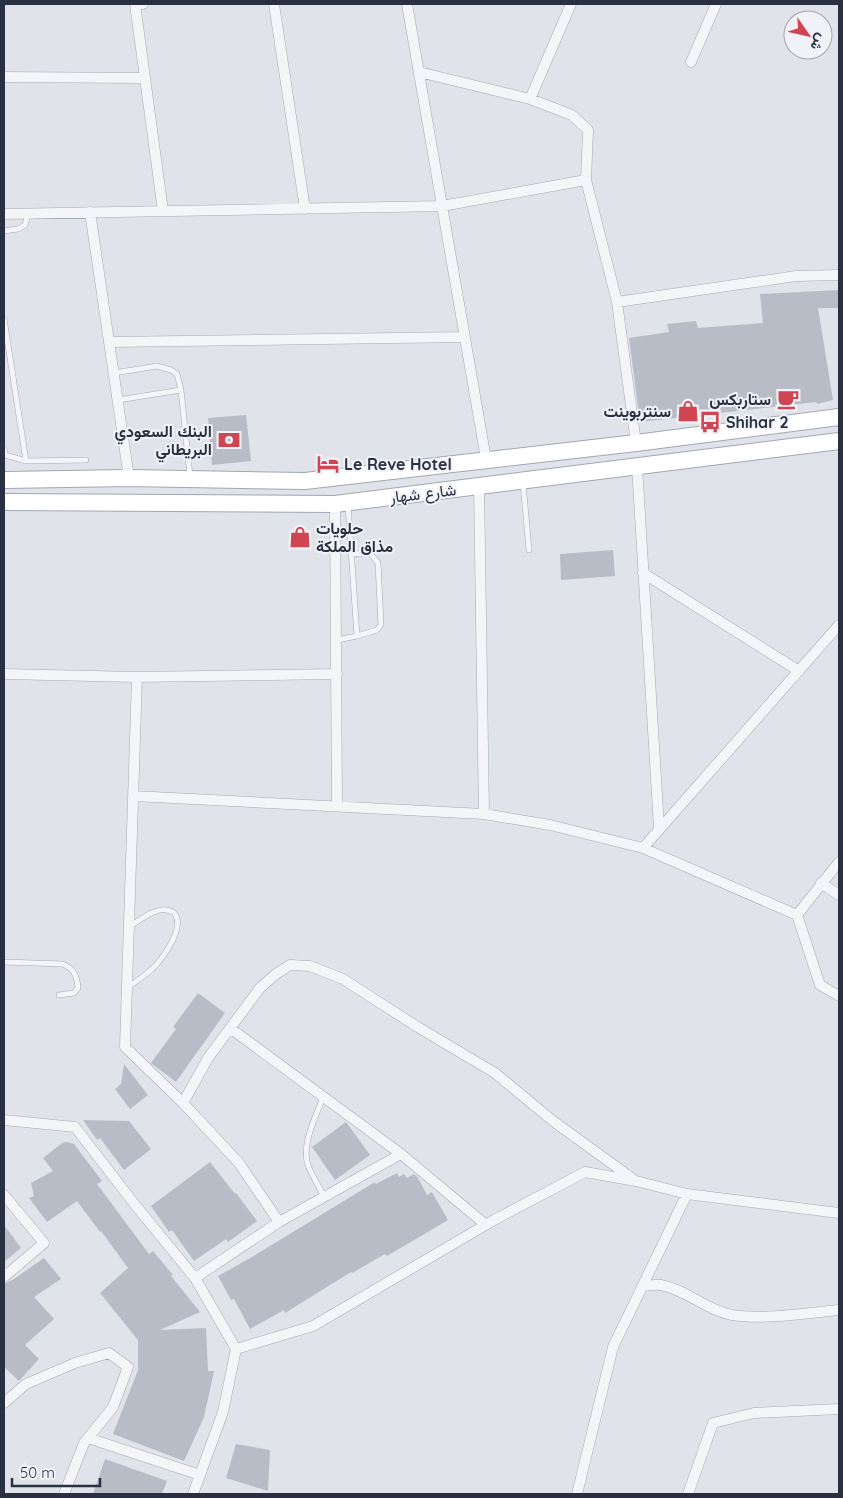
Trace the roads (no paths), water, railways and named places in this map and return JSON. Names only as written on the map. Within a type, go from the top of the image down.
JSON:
[{"type":"main road","name":"شارع شهار","points":[[4,480],[129,478],[306,481],[839,418]]},
{"type":"main road","name":"شارع شهار","points":[[4,502],[342,503],[839,441]]},
{"type":"street","points":[[143,4],[135,4],[163,211]]},
{"type":"street","points":[[274,4],[305,209]]},
{"type":"street","points":[[407,4],[486,459]]},
{"type":"street","points":[[530,99],[571,4]]},
{"type":"street","points":[[691,62],[716,4]]},
{"type":"street","points":[[419,72],[530,99],[572,115],[588,130],[586,180],[617,302],[636,443]]},
{"type":"street","points":[[4,77],[144,78]]},
{"type":"street","points":[[4,214],[442,206],[586,180]]},
{"type":"street","points":[[90,212],[129,478]]},
{"type":"street","points":[[617,302],[796,276],[839,275]]},
{"type":"street","points":[[109,342],[465,336]]},
{"type":"street","points":[[637,466],[659,828]]},
{"type":"street","points":[[479,486],[484,814]]},
{"type":"street","points":[[337,805],[337,640],[342,503]]},
{"type":"street","points":[[644,574],[799,671]]},
{"type":"street","points":[[643,848],[839,625]]},
{"type":"street","points":[[4,674],[137,678],[337,674]]},
{"type":"street","points":[[137,678],[125,1047],[183,1103],[240,1163],[279,1222]]},
{"type":"street","points":[[133,796],[484,814],[550,825],[643,848],[797,916],[820,985],[839,996]]},
{"type":"street","points":[[797,916],[839,862]]},
{"type":"street","points":[[822,883],[839,895]]},
{"type":"street","points":[[183,1103],[208,1058],[260,988],[290,965],[310,966],[343,979],[416,1026],[495,1073],[561,1127],[636,1181]]},
{"type":"street","points":[[230,1028],[401,1154],[486,1225]]},
{"type":"street","points":[[4,1120],[75,1127],[195,1278],[236,1349],[223,1412],[193,1494]]},
{"type":"street","points":[[195,1278],[279,1222],[401,1154]]},
{"type":"street","points":[[236,1349],[313,1326],[486,1225],[585,1172],[636,1181],[687,1194],[839,1213]]},
{"type":"street","points":[[577,1494],[613,1347],[687,1194]]},
{"type":"street","points":[[4,1196],[44,1243],[4,1277]]},
{"type":"street","points":[[642,1286],[660,1285],[672,1288],[713,1310],[733,1315],[761,1316],[839,1310]]},
{"type":"street","points":[[4,1403],[26,1384],[75,1363],[109,1354],[128,1367],[112,1407],[84,1443],[64,1494]]},
{"type":"street","points":[[688,1494],[712,1424],[754,1413],[839,1409]]},
{"type":"street","points":[[88,1438],[200,1475]]},
{"type":"lane","points":[[4,230],[18,229],[25,225],[28,214]]},
{"type":"lane","points":[[4,319],[26,461]]},
{"type":"lane","points":[[114,373],[157,366],[177,374],[190,479]]},
{"type":"lane","points":[[118,400],[180,390]]},
{"type":"lane","points":[[4,453],[26,461],[86,460]]},
{"type":"lane","points":[[523,480],[529,550]]},
{"type":"lane","points":[[342,503],[352,554],[357,636]]},
{"type":"lane","points":[[337,640],[377,630],[381,625],[378,563],[370,554],[352,554]]},
{"type":"lane","points":[[128,988],[162,958],[178,930],[179,922],[174,913],[164,909],[158,910],[130,926]]},
{"type":"lane","points":[[4,962],[68,966],[76,973],[78,988],[74,993],[59,994]]},
{"type":"lane","points":[[323,1097],[310,1133],[306,1152],[308,1164],[324,1197]]},
{"type":"place","name":"ستاربكس","points":[[788,399]]},
{"type":"place","name":"سنتربوينت","points":[[688,411]]},
{"type":"place","name":"Shihar 2","points":[[710,422]]},
{"type":"place","name":"البنك السعودي البريطاني","points":[[229,440]]},
{"type":"place","name":"Le Reve Hotel","points":[[328,464]]},
{"type":"place","name":"حلويات مذاق الملكة","points":[[300,537]]}]
